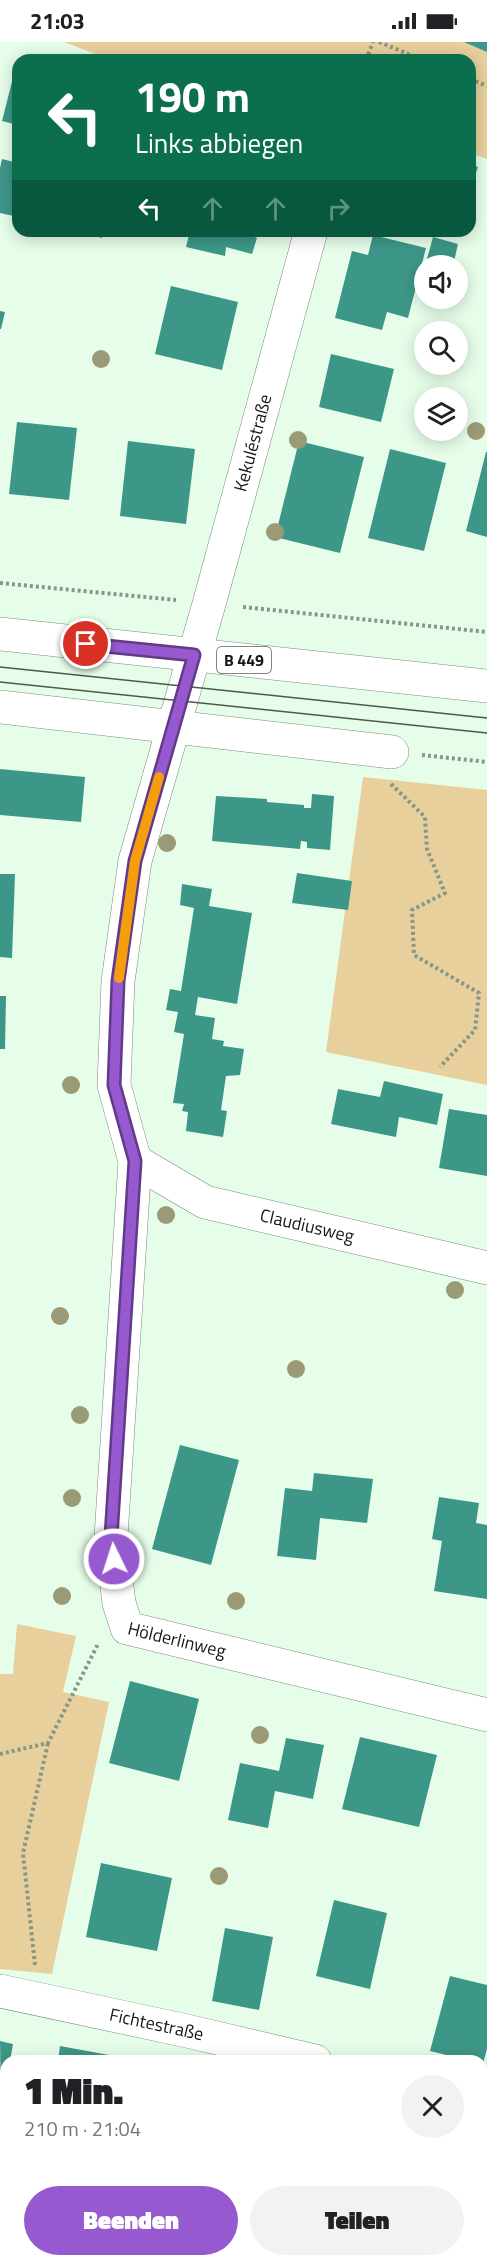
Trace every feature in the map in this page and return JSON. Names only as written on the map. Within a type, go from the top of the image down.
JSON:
[{"type":"street","name":"Kekuléstraße","points":[[194,655],[309,237]]},
{"type":"street","name":"B 449","points":[[0,634],[487,686]]},
{"type":"street","name":"Hölderlinweg","points":[[194,655],[135,861],[118,981],[114,1085],[135,1161],[111,1537],[119,1603],[127,1628],[487,1715]]},
{"type":"street","points":[[0,707],[392,752]]},
{"type":"street","name":"Claudiusweg","points":[[135,1161],[205,1202],[487,1268]]},
{"type":"street","name":"Fichtestraße","points":[[0,1991],[288,2055]]},
{"type":"path","points":[[379,42],[408,54]]},
{"type":"path","points":[[0,583],[487,632]]},
{"type":"path","points":[[392,752],[487,762]]},
{"type":"path","points":[[397,791],[425,817],[427,849],[445,893],[412,910],[414,955],[479,993],[487,995]]},
{"type":"path","points":[[440,1067],[475,1030],[479,993]]},
{"type":"path","points":[[38,1999],[23,1853],[48,1743],[119,1603]]},
{"type":"path","points":[[0,1754],[48,1743]]},
{"type":"shaded area","points":[[64,42],[487,42],[487,159],[476,155],[476,54],[95,54]]},
{"type":"shaded area","points":[[363,777],[487,790],[487,1085],[326,1052]]},
{"type":"shaded area","points":[[17,1624],[76,1636],[63,1692],[109,1702],[52,1974],[0,1969],[0,1674],[13,1674]]},
{"type":"building","points":[[464,42],[487,42],[487,52]]},
{"type":"building","points":[[12,82],[12,124],[2,121]]},
{"type":"building","points":[[2,159],[12,162],[12,216],[0,213]]},
{"type":"building","points":[[188,237],[257,238],[252,254],[226,247],[225,256],[186,247]]},
{"type":"building","points":[[372,237],[426,248],[424,255],[414,255],[414,295],[408,318],[387,312],[382,330],[335,318],[352,251],[368,255]]},
{"type":"building","points":[[433,237],[458,244],[456,255],[428,255]]},
{"type":"building","points":[[171,286],[238,302],[222,370],[155,354]]},
{"type":"building","points":[[0,311],[5,312],[1,329],[0,329]]},
{"type":"building","points":[[331,354],[394,369],[381,422],[319,407]]},
{"type":"building","points":[[17,422],[77,428],[69,500],[9,494]]},
{"type":"building","points":[[128,441],[195,449],[186,524],[120,516]]},
{"type":"building","points":[[299,441],[364,457],[340,553],[275,537]]},
{"type":"building","points":[[390,449],[446,463],[424,551],[368,538]]},
{"type":"building","points":[[487,452],[487,537],[466,531]]},
{"type":"building","points":[[0,769],[85,777],[81,822],[0,815]]},
{"type":"building","points":[[312,794],[334,796],[330,850],[307,848],[307,842],[301,841],[300,849],[212,841],[216,796],[267,799],[267,802],[304,805],[304,808],[311,808]]},
{"type":"building","points":[[297,873],[352,881],[348,910],[292,903]]},
{"type":"building","points":[[0,874],[15,874],[12,958],[0,957]]},
{"type":"building","points":[[182,884],[212,889],[209,906],[252,913],[237,1004],[198,997],[195,1015],[215,1018],[212,1039],[224,1041],[223,1046],[244,1049],[240,1075],[226,1076],[221,1110],[227,1111],[223,1137],[186,1131],[188,1112],[182,1111],[184,1104],[173,1103],[184,1034],[174,1032],[178,1012],[166,1010],[170,989],[181,991],[194,908],[180,905]]},
{"type":"building","points":[[0,996],[6,996],[5,1049],[0,1049]]},
{"type":"building","points":[[384,1081],[443,1094],[437,1125],[399,1117],[396,1137],[331,1124],[338,1089],[380,1097]]},
{"type":"building","points":[[449,1109],[487,1115],[487,1176],[439,1168]]},
{"type":"building","points":[[180,1445],[239,1460],[211,1565],[152,1549]]},
{"type":"building","points":[[314,1473],[373,1479],[367,1523],[320,1518],[316,1560],[277,1556],[285,1488],[312,1491]]},
{"type":"building","points":[[439,1497],[479,1503],[476,1523],[487,1525],[487,1599],[434,1591],[442,1541],[432,1539]]},
{"type":"building","points":[[130,1681],[199,1699],[179,1781],[109,1763]]},
{"type":"building","points":[[360,1737],[437,1755],[419,1827],[342,1809]]},
{"type":"building","points":[[286,1738],[324,1745],[313,1799],[275,1791],[268,1828],[228,1820],[240,1763],[279,1771]]},
{"type":"building","points":[[101,1863],[172,1878],[157,1951],[86,1937]]},
{"type":"building","points":[[334,1900],[387,1913],[370,1989],[316,1976]]},
{"type":"building","points":[[225,1928],[273,1937],[259,2010],[212,2001]]},
{"type":"building","points":[[450,1976],[487,1985],[485,2055],[446,2055],[430,2051]]},
{"type":"building","points":[[0,2041],[13,2044],[11,2055],[0,2055]]},
{"type":"building","points":[[60,2046],[109,2055],[59,2055]]},
{"type":"tram line","points":[[0,667],[487,718]]},
{"type":"tram line","points":[[0,682],[487,733]]},
{"type":"slow traffic","points":[[119,978],[135,861],[159,777]]},
{"type":"route","points":[[86,644],[194,655],[135,861],[118,981],[114,1085],[135,1161],[111,1537],[114,1559]]}]
